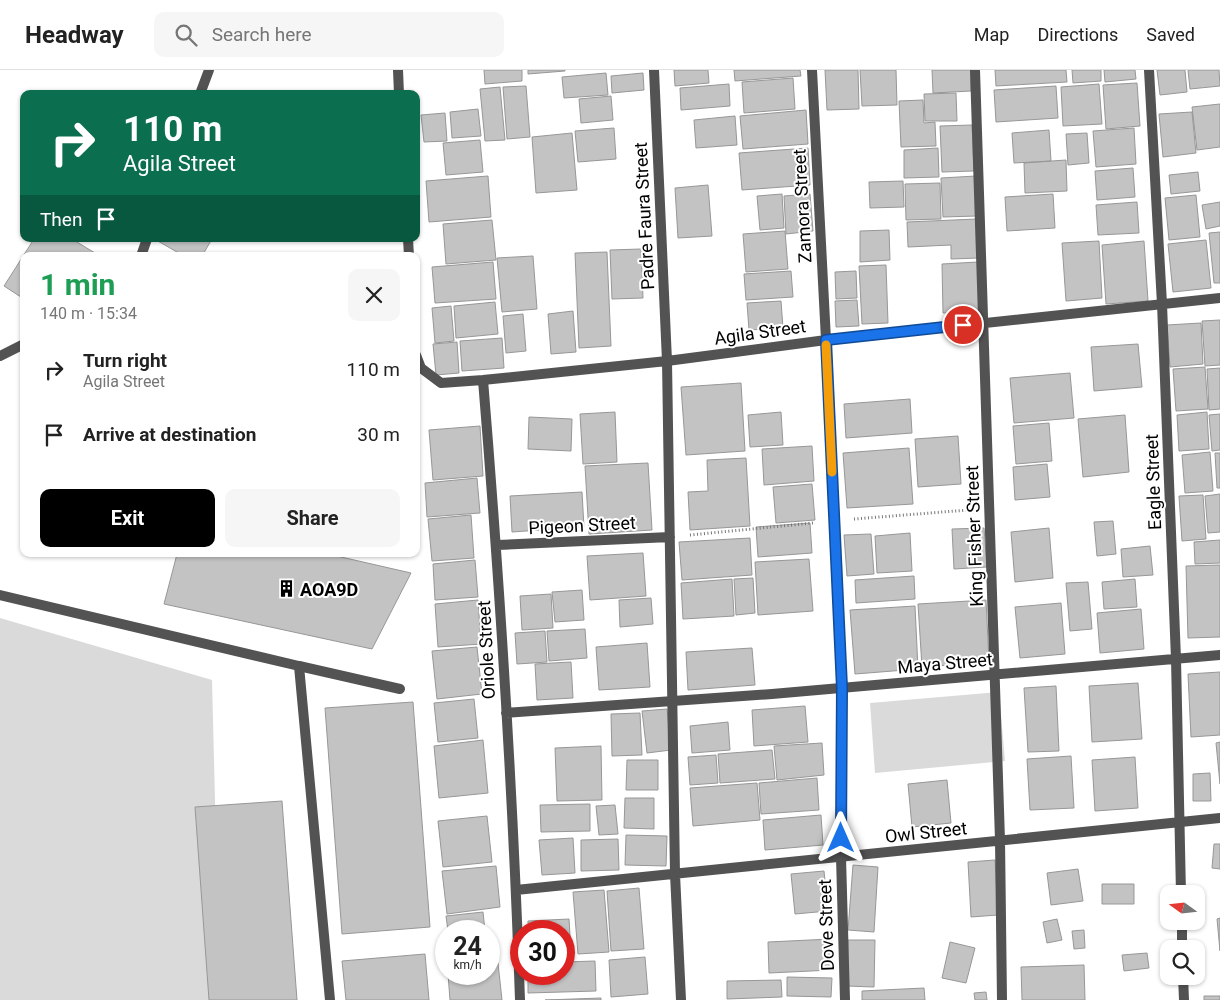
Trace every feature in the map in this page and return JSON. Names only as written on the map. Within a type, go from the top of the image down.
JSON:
[{"type":"street","points":[[202,90],[209,70]]},
{"type":"street","points":[[398,70],[399,90]]},
{"type":"street","name":"Padre Faura Street","points":[[654,70],[667,361]]},
{"type":"street","name":"Zamora Street","points":[[812,70],[826,340]]},
{"type":"street","name":"King Fisher Street","points":[[975,70],[1000,840],[1002,1000]]},
{"type":"street","name":"Eagle Street","points":[[1149,70],[1162,304],[1176,659],[1181,885]]},
{"type":"street","name":"Agila Street","points":[[483,380],[667,361],[826,340],[1220,298]]},
{"type":"street","name":"Dove Street","points":[[826,340],[842,688],[841,857],[845,1000]]},
{"type":"street","points":[[0,356],[20,346]]},
{"type":"street","points":[[667,361],[675,874],[681,1000]]},
{"type":"street","points":[[420,368],[441,383],[483,380]]},
{"type":"street","name":"Oriole Street","points":[[483,380],[497,545],[516,890],[520,1000]]},
{"type":"street","name":"Pigeon Street","points":[[497,545],[670,537]]},
{"type":"street","points":[[0,595],[400,689]]},
{"type":"street","name":"Maya Street","points":[[506,713],[672,702],[1220,656]]},
{"type":"street","points":[[299,666],[330,1000]]},
{"type":"street","name":"Owl Street","points":[[516,890],[1220,818]]},
{"type":"street","points":[[1183,985],[1184,1000]]},
{"type":"shaded area","points":[[0,618],[212,680],[220,1000],[0,1000]]},
{"type":"shaded area","points":[[999,692],[1005,761],[875,773],[870,703]]},
{"type":"building","points":[[484,70],[522,70],[522,81],[485,84]]},
{"type":"building","points":[[528,70],[565,70],[565,71],[528,74]]},
{"type":"building","points":[[674,70],[708,70],[709,83],[675,86]]},
{"type":"building","points":[[734,70],[800,70],[801,76],[735,81]]},
{"type":"building","points":[[825,70],[858,70],[859,109],[827,110]]},
{"type":"building","points":[[860,70],[896,70],[897,105],[862,106]]},
{"type":"building","points":[[932,70],[971,70],[971,91],[933,93]]},
{"type":"building","points":[[995,70],[1066,70],[1067,82],[996,86]]},
{"type":"building","points":[[1072,70],[1101,70],[1101,81],[1073,83]]},
{"type":"building","points":[[1104,70],[1135,70],[1136,79],[1105,82]]},
{"type":"building","points":[[1157,70],[1185,70],[1187,92],[1160,95]]},
{"type":"building","points":[[1188,70],[1219,70],[1220,86],[1190,89]]},
{"type":"building","points":[[606,73],[608,95],[564,98],[562,77]]},
{"type":"building","points":[[643,73],[644,90],[612,93],[611,76]]},
{"type":"building","points":[[793,78],[795,109],[744,113],[742,82]]},
{"type":"building","points":[[1137,83],[1140,126],[1106,129],[1103,85]]},
{"type":"building","points":[[729,84],[730,106],[681,110],[680,88]]},
{"type":"building","points":[[1099,84],[1102,124],[1063,126],[1061,87]]},
{"type":"building","points":[[526,86],[530,137],[507,139],[503,87]]},
{"type":"building","points":[[1056,86],[1058,118],[996,122],[994,90]]},
{"type":"building","points":[[500,87],[505,140],[485,141],[480,89]]},
{"type":"building","points":[[956,93],[957,121],[925,121],[924,94]]},
{"type":"building","points":[[611,96],[613,120],[581,123],[579,99]]},
{"type":"building","points":[[923,100],[924,123],[935,122],[936,146],[901,147],[899,101]]},
{"type":"building","points":[[1220,104],[1220,147],[1197,150],[1192,107]]},
{"type":"building","points":[[478,109],[481,136],[452,138],[450,112]]},
{"type":"building","points":[[806,110],[808,144],[743,149],[740,116]]},
{"type":"building","points":[[1192,112],[1196,153],[1163,157],[1159,114]]},
{"type":"building","points":[[445,113],[447,141],[424,142],[421,115]]},
{"type":"building","points":[[735,116],[737,145],[696,148],[694,120]]},
{"type":"building","points":[[972,125],[974,171],[942,172],[940,126]]},
{"type":"building","points":[[614,128],[616,159],[578,162],[575,131]]},
{"type":"building","points":[[1134,128],[1136,164],[1096,167],[1093,131]]},
{"type":"building","points":[[1049,130],[1051,161],[1014,163],[1012,133]]},
{"type":"building","points":[[572,133],[577,190],[536,193],[532,137]]},
{"type":"building","points":[[1087,133],[1089,163],[1068,165],[1066,134]]},
{"type":"building","points":[[480,140],[483,172],[446,175],[443,143]]},
{"type":"building","points":[[808,148],[810,185],[742,190],[739,153]]},
{"type":"building","points":[[938,148],[939,177],[904,178],[904,150]]},
{"type":"building","points":[[1066,160],[1067,191],[1025,193],[1024,163]]},
{"type":"building","points":[[1133,168],[1135,197],[1097,200],[1095,171]]},
{"type":"building","points":[[1198,172],[1200,191],[1171,194],[1169,175]]},
{"type":"building","points":[[488,176],[491,217],[429,222],[426,181]]},
{"type":"building","points":[[976,176],[977,216],[943,217],[941,178]]},
{"type":"building","points":[[903,181],[904,207],[870,208],[869,182]]},
{"type":"building","points":[[940,183],[941,219],[906,220],[905,184]]},
{"type":"building","points":[[708,185],[712,236],[678,238],[675,188]]},
{"type":"building","points":[[782,194],[784,228],[760,230],[757,196]]},
{"type":"building","points":[[810,194],[813,231],[786,234],[784,196]]},
{"type":"building","points":[[1053,194],[1055,228],[1007,231],[1005,197]]},
{"type":"building","points":[[1196,195],[1200,237],[1169,240],[1165,198]]},
{"type":"building","points":[[1137,202],[1139,233],[1098,235],[1096,205]]},
{"type":"building","points":[[1220,202],[1220,226],[1206,229],[1202,205]]},
{"type":"building","points":[[977,219],[978,258],[951,259],[951,245],[908,247],[907,222]]},
{"type":"building","points":[[492,220],[496,260],[446,264],[443,224]]},
{"type":"building","points":[[889,230],[890,260],[860,262],[860,231]]},
{"type":"building","points":[[785,231],[788,269],[746,272],[743,234]]},
{"type":"building","points":[[1220,232],[1220,283],[1214,283],[1209,233]]},
{"type":"building","points":[[1206,240],[1211,288],[1173,292],[1168,244]]},
{"type":"building","points":[[1099,241],[1102,298],[1066,301],[1062,243]]},
{"type":"building","points":[[1144,241],[1148,301],[1106,304],[1102,245]]},
{"type":"building","points":[[32,242],[77,242],[93,252],[26,252]]},
{"type":"building","points":[[160,242],[210,242],[204,252],[177,252]]},
{"type":"building","points":[[641,249],[643,298],[612,299],[610,250]]},
{"type":"building","points":[[607,252],[611,346],[579,348],[575,253]]},
{"type":"building","points":[[533,256],[537,309],[502,312],[497,258]]},
{"type":"building","points":[[20,261],[20,296],[4,286]]},
{"type":"building","points":[[493,262],[496,299],[435,303],[432,267]]},
{"type":"building","points":[[978,262],[979,311],[943,313],[942,264]]},
{"type":"building","points":[[886,265],[888,323],[862,324],[859,266]]},
{"type":"building","points":[[791,271],[793,297],[746,300],[744,274]]},
{"type":"building","points":[[856,271],[857,298],[836,299],[835,272]]},
{"type":"building","points":[[857,300],[859,326],[836,327],[835,301]]},
{"type":"building","points":[[781,301],[783,328],[749,330],[747,303]]},
{"type":"building","points":[[495,302],[498,334],[456,338],[454,306]]},
{"type":"building","points":[[451,306],[454,341],[435,343],[432,308]]},
{"type":"building","points":[[573,311],[576,352],[551,354],[548,314]]},
{"type":"building","points":[[523,314],[526,351],[506,353],[503,316]]},
{"type":"building","points":[[1220,320],[1220,365],[1205,366],[1202,321]]},
{"type":"building","points":[[1201,323],[1203,364],[1170,367],[1167,325]]},
{"type":"building","points":[[502,338],[504,368],[462,371],[460,341]]},
{"type":"building","points":[[457,342],[459,373],[436,375],[433,344]]},
{"type":"building","points":[[1138,344],[1142,387],[1094,391],[1091,347]]},
{"type":"building","points":[[1205,367],[1208,409],[1176,411],[1173,369]]},
{"type":"building","points":[[1220,368],[1220,409],[1209,410],[1207,369]]},
{"type":"building","points":[[1070,373],[1074,418],[1014,423],[1010,378]]},
{"type":"building","points":[[741,383],[745,451],[686,455],[681,387]]},
{"type":"building","points":[[910,399],[912,433],[846,438],[844,404]]},
{"type":"building","points":[[615,412],[617,462],[583,464],[580,414]]},
{"type":"building","points":[[781,412],[783,445],[750,447],[748,415]]},
{"type":"building","points":[[1207,412],[1209,449],[1179,451],[1177,415]]},
{"type":"building","points":[[1220,414],[1220,450],[1212,451],[1209,415]]},
{"type":"building","points":[[1125,415],[1129,472],[1083,477],[1078,419]]},
{"type":"building","points":[[529,417],[572,419],[571,451],[528,449]]},
{"type":"building","points":[[1049,423],[1052,461],[1016,464],[1013,426]]},
{"type":"building","points":[[480,426],[483,476],[433,480],[429,430]]},
{"type":"building","points":[[958,436],[961,484],[918,487],[915,439]]},
{"type":"building","points":[[812,446],[814,481],[764,485],[762,449]]},
{"type":"building","points":[[909,448],[913,504],[847,508],[843,453]]},
{"type":"building","points":[[1210,452],[1213,491],[1185,493],[1182,455]]},
{"type":"building","points":[[1215,453],[1220,453],[1220,488],[1217,488]]},
{"type":"building","points":[[746,458],[750,526],[690,530],[688,492],[708,491],[707,460]]},
{"type":"building","points":[[648,463],[652,530],[589,534],[585,466]]},
{"type":"building","points":[[1047,464],[1050,497],[1015,500],[1013,467]]},
{"type":"building","points":[[477,478],[480,513],[427,517],[425,483]]},
{"type":"building","points":[[812,484],[815,520],[776,523],[773,487]]},
{"type":"building","points":[[582,492],[584,527],[512,532],[510,496]]},
{"type":"building","points":[[1220,494],[1220,532],[1208,533],[1205,496]]},
{"type":"building","points":[[1203,495],[1206,539],[1182,541],[1179,496]]},
{"type":"building","points":[[471,515],[474,558],[432,561],[428,519]]},
{"type":"building","points":[[1113,521],[1116,554],[1097,556],[1094,522]]},
{"type":"building","points":[[810,523],[812,553],[758,557],[756,527]]},
{"type":"building","points":[[984,528],[987,567],[954,569],[952,529]]},
{"type":"building","points":[[1049,528],[1053,578],[1015,582],[1011,532]]},
{"type":"building","points":[[910,533],[912,571],[877,573],[875,536]]},
{"type":"building","points":[[871,534],[874,574],[847,576],[844,535]]},
{"type":"building","points":[[750,538],[752,575],[682,580],[679,542]]},
{"type":"building","points":[[1220,540],[1220,563],[1195,564],[1194,542]]},
{"type":"building","points":[[1150,546],[1153,575],[1123,577],[1121,549]]},
{"type":"building","points":[[643,553],[646,596],[590,600],[587,556]]},
{"type":"building","name":"AOA9D","points":[[176,557],[341,557],[411,573],[372,649],[164,604]]},
{"type":"building","points":[[809,559],[813,611],[758,615],[755,562]]},
{"type":"building","points":[[475,560],[478,597],[435,600],[433,564]]},
{"type":"building","points":[[1220,565],[1220,637],[1188,638],[1186,566]]},
{"type":"building","points":[[914,576],[915,599],[856,603],[855,580]]},
{"type":"building","points":[[753,578],[755,613],[736,615],[734,579]]},
{"type":"building","points":[[732,579],[734,616],[683,619],[681,583]]},
{"type":"building","points":[[1135,579],[1137,607],[1104,609],[1102,582]]},
{"type":"building","points":[[1088,582],[1092,629],[1070,631],[1066,583]]},
{"type":"building","points":[[582,590],[584,620],[555,622],[552,592]]},
{"type":"building","points":[[551,594],[553,628],[522,630],[520,596]]},
{"type":"building","points":[[651,598],[653,624],[620,627],[619,600]]},
{"type":"building","points":[[478,600],[481,644],[438,647],[435,604]]},
{"type":"building","points":[[986,600],[989,662],[922,667],[918,604]]},
{"type":"building","points":[[1061,603],[1065,654],[1020,658],[1015,607]]},
{"type":"building","points":[[915,606],[918,669],[855,674],[850,610]]},
{"type":"building","points":[[1141,609],[1144,649],[1100,653],[1097,613]]},
{"type":"building","points":[[585,629],[587,658],[549,661],[547,631]]},
{"type":"building","points":[[545,631],[547,662],[517,664],[515,633]]},
{"type":"building","points":[[647,643],[650,687],[599,690],[596,647]]},
{"type":"building","points":[[477,647],[482,694],[437,699],[432,651]]},
{"type":"building","points":[[752,648],[755,685],[688,690],[686,652]]},
{"type":"building","points":[[571,662],[573,698],[537,700],[535,664]]},
{"type":"building","points":[[1220,672],[1220,735],[1191,737],[1188,674]]},
{"type":"building","points":[[1138,683],[1142,739],[1092,742],[1089,686]]},
{"type":"building","points":[[1056,686],[1059,751],[1028,752],[1024,688]]},
{"type":"building","points":[[474,699],[478,738],[438,742],[434,703]]},
{"type":"building","points":[[413,702],[430,927],[342,934],[325,708]]},
{"type":"building","points":[[805,706],[808,742],[754,746],[752,710]]},
{"type":"building","points":[[667,709],[671,750],[647,753],[642,711]]},
{"type":"building","points":[[640,713],[642,755],[612,756],[611,714]]},
{"type":"building","points":[[728,722],[730,750],[692,753],[690,726]]},
{"type":"building","points":[[483,740],[488,793],[439,798],[434,746]]},
{"type":"building","points":[[1220,742],[1220,784],[1216,743]]},
{"type":"building","points":[[822,743],[824,775],[777,780],[774,746]]},
{"type":"building","points":[[601,746],[602,800],[557,801],[555,748]]},
{"type":"building","points":[[772,750],[775,779],[720,783],[718,754]]},
{"type":"building","points":[[716,755],[718,783],[690,785],[688,757]]},
{"type":"building","points":[[1071,756],[1074,808],[1030,810],[1027,759]]},
{"type":"building","points":[[1135,757],[1138,808],[1095,811],[1092,760]]},
{"type":"building","points":[[627,760],[658,760],[658,790],[626,790]]},
{"type":"building","points":[[1210,773],[1211,801],[1193,801],[1193,774]]},
{"type":"building","points":[[817,778],[819,810],[761,814],[759,783]]},
{"type":"building","points":[[947,780],[951,823],[912,827],[908,784]]},
{"type":"building","points":[[757,783],[760,820],[693,826],[690,788]]},
{"type":"building","points":[[625,798],[654,798],[654,829],[624,828]]},
{"type":"building","points":[[282,801],[297,1000],[209,1000],[195,807]]},
{"type":"building","points":[[590,804],[590,831],[541,832],[540,805]]},
{"type":"building","points":[[615,805],[618,834],[599,835],[596,806]]},
{"type":"building","points":[[821,815],[823,845],[765,850],[763,820]]},
{"type":"building","points":[[487,816],[492,862],[443,867],[438,821]]},
{"type":"building","points":[[626,835],[667,836],[666,866],[625,865]]},
{"type":"building","points":[[573,838],[575,873],[542,875],[539,840]]},
{"type":"building","points":[[618,839],[619,870],[581,871],[581,840]]},
{"type":"building","points":[[1214,844],[1220,844],[1220,869],[1212,868]]},
{"type":"building","points":[[995,860],[998,915],[971,917],[968,862]]},
{"type":"building","points":[[853,865],[878,867],[874,932],[848,930]]},
{"type":"building","points":[[496,866],[500,907],[447,914],[442,871]]},
{"type":"building","points":[[1078,869],[1083,901],[1051,905],[1047,873]]},
{"type":"building","points":[[824,871],[828,911],[795,914],[791,874]]},
{"type":"building","points":[[1102,884],[1134,884],[1134,904],[1102,904]]},
{"type":"building","points":[[639,888],[644,949],[611,951],[607,891]]},
{"type":"building","points":[[604,890],[609,952],[578,954],[573,892]]},
{"type":"building","points":[[483,912],[484,920],[447,920],[446,916]]},
{"type":"building","points":[[1220,918],[1220,951],[1217,919]]},
{"type":"building","points":[[1057,919],[1062,940],[1047,943],[1043,922]]},
{"type":"building","points":[[1084,930],[1085,948],[1074,949],[1072,931]]},
{"type":"building","points":[[831,939],[832,970],[769,973],[768,942]]},
{"type":"building","points":[[848,940],[875,940],[874,987],[847,986]]},
{"type":"building","points":[[950,942],[975,948],[966,983],[942,978]]},
{"type":"building","points":[[1147,953],[1149,968],[1124,971],[1122,955]]},
{"type":"building","points":[[425,954],[429,1000],[346,1000],[342,961]]},
{"type":"building","points":[[645,957],[648,994],[611,997],[609,960]]},
{"type":"building","points":[[595,961],[596,991],[528,993],[528,985],[575,985],[575,962]]},
{"type":"building","points":[[1084,965],[1085,1000],[1022,1000],[1021,967]]},
{"type":"building","points":[[787,977],[832,978],[831,997],[787,996]]},
{"type":"building","points":[[781,980],[782,997],[727,999],[727,981]]},
{"type":"building","points":[[500,982],[502,1000],[450,1000],[449,985],[500,985]]},
{"type":"building","points":[[924,988],[925,1000],[862,1000],[862,991]]},
{"type":"building","points":[[986,992],[987,1000],[975,1000],[974,993]]},
{"type":"building","points":[[1204,996],[1220,996],[1220,1000],[1204,1000]]},
{"type":"building","points":[[601,998],[601,1000],[545,1000]]},
{"type":"slow traffic","points":[[826,345],[832,472]]},
{"type":"place","name":"AOA9D","points":[[286,589]]},
{"type":"route","points":[[841,838],[842,688],[826,340],[963,325]]}]
